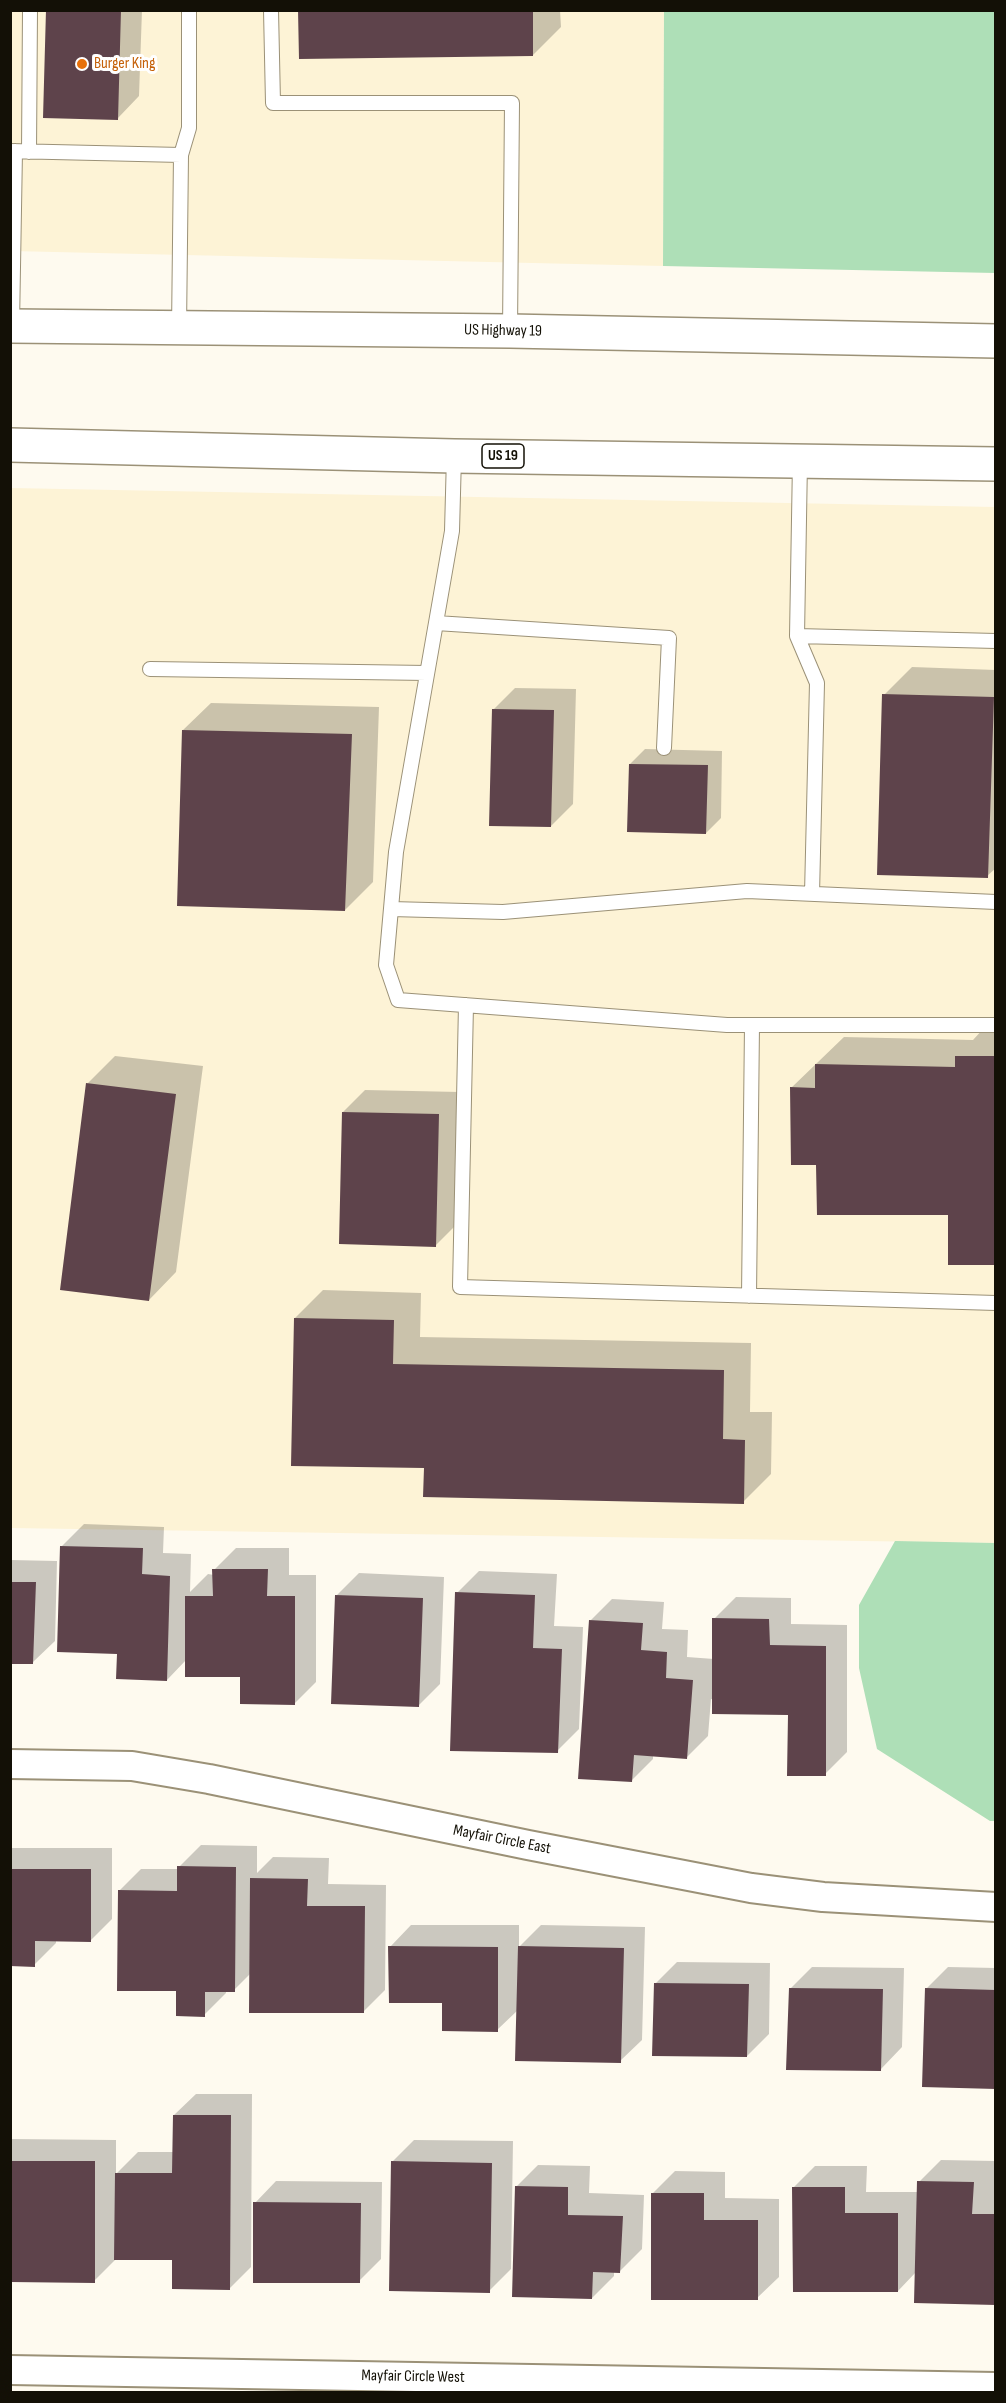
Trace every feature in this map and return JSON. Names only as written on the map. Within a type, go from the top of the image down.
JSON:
[{"type":"highway","name":"US Highway 19","points":[[11,324],[179,329],[510,331],[996,341]]},
{"type":"highway","name":"US 19","points":[[10,445],[454,456],[996,464]]},
{"type":"street","name":"Mayfair Circle East","points":[[10,1764],[132,1766],[209,1779],[517,1843],[751,1888],[824,1897],[996,1906]]},
{"type":"street","name":"Mayfair Circle West","points":[[10,2370],[996,2387]]},
{"type":"lane","points":[[11,324],[18,151],[30,10]]},
{"type":"lane","points":[[179,329],[181,155],[189,128],[189,10]]},
{"type":"lane","points":[[271,10],[273,103],[512,103],[510,331]]},
{"type":"lane","points":[[18,151],[181,155]]},
{"type":"lane","points":[[454,456],[452,531],[396,852],[386,965],[398,999],[727,1025],[996,1025]]},
{"type":"lane","points":[[800,461],[797,636],[817,683],[812,894]]},
{"type":"lane","points":[[436,623],[669,638],[664,748]]},
{"type":"lane","points":[[797,636],[996,641]]},
{"type":"lane","points":[[150,669],[427,673]]},
{"type":"lane","points":[[391,909],[503,912],[747,891],[996,902]]},
{"type":"lane","points":[[466,1005],[460,1287],[996,1303]]},
{"type":"lane","points":[[749,1296],[752,1025]]},
{"type":"shaded area","points":[[11,11],[664,11],[663,266],[11,251]]},
{"type":"shaded area","points":[[11,488],[995,507],[995,1543],[11,1528]]},
{"type":"green space","points":[[664,11],[995,11],[995,273],[663,266]]},
{"type":"green space","points":[[895,1541],[995,1543],[995,1821],[990,1821],[877,1749],[859,1668],[859,1605]]},
{"type":"building","name":"Burger King","points":[[46,10],[121,10],[118,120],[43,118]]},
{"type":"building","points":[[298,10],[533,10],[533,56],[299,59]]},
{"type":"building","points":[[882,694],[994,697],[988,878],[877,875]]},
{"type":"building","points":[[492,709],[554,710],[551,827],[489,826]]},
{"type":"building","points":[[182,730],[352,734],[345,911],[177,906]]},
{"type":"building","points":[[629,764],[708,765],[706,834],[627,832]]},
{"type":"building","points":[[955,1056],[996,1056],[996,1265],[948,1265],[948,1215],[817,1215],[816,1165],[791,1165],[790,1087],[815,1088],[815,1064],[955,1067]]},
{"type":"building","points":[[86,1083],[176,1094],[149,1301],[60,1290]]},
{"type":"building","points":[[342,1112],[439,1114],[436,1247],[339,1244]]},
{"type":"building","points":[[294,1318],[394,1320],[393,1364],[724,1370],[723,1439],[745,1440],[744,1504],[423,1497],[424,1468],[291,1466]]},
{"type":"building","points":[[60,1546],[143,1548],[142,1574],[170,1576],[167,1681],[116,1679],[117,1654],[57,1652]]},
{"type":"building","points":[[212,1569],[268,1569],[267,1596],[295,1596],[295,1705],[240,1704],[240,1677],[185,1677],[185,1596],[213,1596]]},
{"type":"building","points":[[10,1582],[36,1582],[33,1664],[10,1664]]},
{"type":"building","points":[[455,1592],[535,1595],[533,1648],[562,1649],[558,1753],[450,1751]]},
{"type":"building","points":[[335,1595],[423,1598],[419,1707],[331,1704]]},
{"type":"building","points":[[712,1618],[769,1619],[770,1645],[826,1646],[826,1776],[787,1776],[788,1715],[712,1714]]},
{"type":"building","points":[[589,1620],[643,1623],[641,1650],[667,1652],[666,1678],[693,1680],[687,1759],[634,1755],[632,1782],[578,1779]]},
{"type":"building","points":[[177,1866],[236,1867],[235,1992],[205,1992],[205,2017],[176,2016],[176,1991],[117,1991],[118,1890],[177,1891]]},
{"type":"building","points":[[10,1869],[91,1869],[91,1942],[35,1941],[35,1967],[10,1966]]},
{"type":"building","points":[[250,1878],[308,1879],[307,1906],[365,1906],[364,2013],[249,2013]]},
{"type":"building","points":[[388,1946],[498,1947],[498,2032],[442,2031],[442,2003],[389,2003]]},
{"type":"building","points":[[518,1946],[624,1948],[621,2063],[515,2061]]},
{"type":"building","points":[[654,1983],[749,1984],[747,2057],[652,2056]]},
{"type":"building","points":[[789,1988],[883,1989],[881,2071],[786,2070]]},
{"type":"building","points":[[925,1988],[996,1990],[996,2089],[922,2087]]},
{"type":"building","points":[[173,2115],[231,2115],[230,2290],[172,2289],[172,2260],[114,2260],[115,2173],[172,2173]]},
{"type":"building","points":[[10,2161],[95,2161],[95,2283],[10,2282]]},
{"type":"building","points":[[391,2161],[492,2163],[490,2293],[389,2291]]},
{"type":"building","points":[[917,2181],[974,2182],[972,2214],[996,2214],[996,2305],[914,2303]]},
{"type":"building","points":[[515,2186],[568,2187],[568,2215],[623,2216],[620,2273],[593,2272],[592,2299],[512,2297]]},
{"type":"building","points":[[792,2187],[845,2187],[845,2213],[898,2213],[898,2292],[793,2292]]},
{"type":"building","points":[[651,2193],[704,2193],[704,2220],[758,2220],[758,2300],[651,2300]]},
{"type":"building","points":[[253,2202],[361,2203],[360,2283],[253,2283]]},
{"type":"place","name":"Burger King","points":[[82,64]]}]
